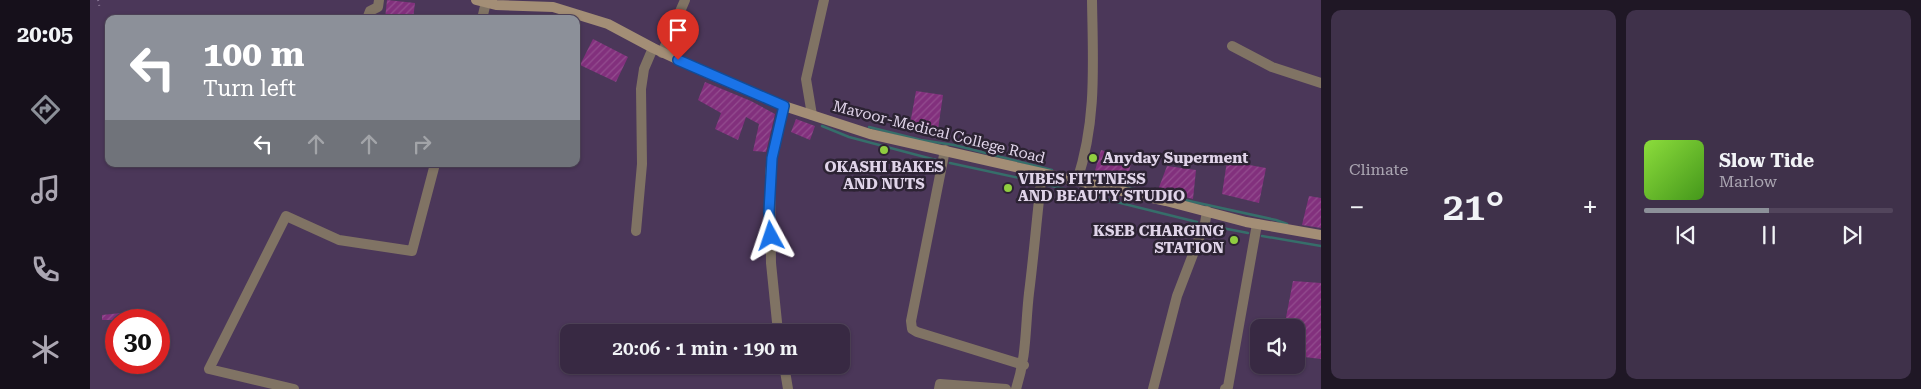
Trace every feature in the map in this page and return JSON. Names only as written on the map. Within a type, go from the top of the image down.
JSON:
[{"type":"main road","name":"Mavoor-Medical College Road","points":[[489,2],[553,7],[579,15]]},
{"type":"main road","name":"Mavoor-Medical College Road","points":[[580,15],[608,24],[658,50],[784,106],[870,134],[1257,224],[1321,235]]},
{"type":"street","points":[[368,15],[370,11],[378,7],[379,0]]},
{"type":"street","points":[[636,231],[642,164],[641,89],[644,69],[658,50],[685,0]]},
{"type":"street","points":[[812,115],[806,79],[824,0]]},
{"type":"street","points":[[1077,181],[1085,157],[1094,92],[1092,0]]},
{"type":"street","points":[[484,15],[489,2]]},
{"type":"street","points":[[1232,46],[1272,67],[1321,82]]},
{"type":"street","points":[[777,324],[771,263],[770,174],[784,106]]},
{"type":"street","points":[[945,150],[911,321],[912,328],[917,332],[1024,365]]},
{"type":"street","points":[[294,389],[209,369],[286,216],[339,240],[412,251],[433,167]]},
{"type":"street","points":[[1016,389],[1024,365],[1042,174]]},
{"type":"street","points":[[1153,389],[1177,296],[1205,223],[1207,211]]},
{"type":"street","points":[[1225,389],[1228,387],[1257,224]]},
{"type":"street","points":[[786,374],[788,389]]},
{"type":"street","points":[[939,389],[940,384],[1006,389]]},
{"type":"path","points":[[98,0],[100,9]]},
{"type":"building","points":[[387,0],[415,3],[414,15],[385,15]]},
{"type":"building","points":[[593,39],[628,57],[616,82],[580,65]]},
{"type":"building","points":[[705,82],[751,101],[775,114],[766,152],[753,151],[759,124],[746,117],[738,140],[715,129],[721,113],[698,100]]},
{"type":"building","points":[[916,91],[943,95],[937,136],[909,130]]},
{"type":"building","points":[[796,119],[815,126],[810,140],[791,132]]},
{"type":"building","points":[[1101,150],[1132,159],[1127,181],[1094,174]]},
{"type":"building","points":[[1227,161],[1266,168],[1259,203],[1222,194]]},
{"type":"building","points":[[1167,166],[1196,170],[1193,199],[1158,190]]},
{"type":"building","points":[[1309,196],[1321,198],[1321,228],[1302,225]]},
{"type":"building","points":[[1293,281],[1321,283],[1321,359],[1305,357],[1305,319],[1286,319]]},
{"type":"waterway","points":[[822,126],[849,137],[936,160]]},
{"type":"waterway","points":[[869,127],[921,140],[954,145],[1052,170]]},
{"type":"waterway","points":[[950,163],[1033,181]]},
{"type":"waterway","points":[[1107,183],[1287,224]]},
{"type":"waterway","points":[[1048,185],[1197,222]]},
{"type":"waterway","points":[[1212,226],[1248,233]]},
{"type":"waterway","points":[[1262,236],[1321,246]]},
{"type":"place","name":"OKASHI BAKES AND NUTS","points":[[884,150]]},
{"type":"place","name":"Anyday Superment","points":[[1093,158]]},
{"type":"place","name":"VIBES FITTNESS AND BEAUTY STUDIO","points":[[1008,188]]},
{"type":"place","name":"KSEB CHARGING STATION","points":[[1234,240]]},
{"type":"route","points":[[678,60],[784,106],[770,174],[771,194],[769,212],[771,236]]}]
